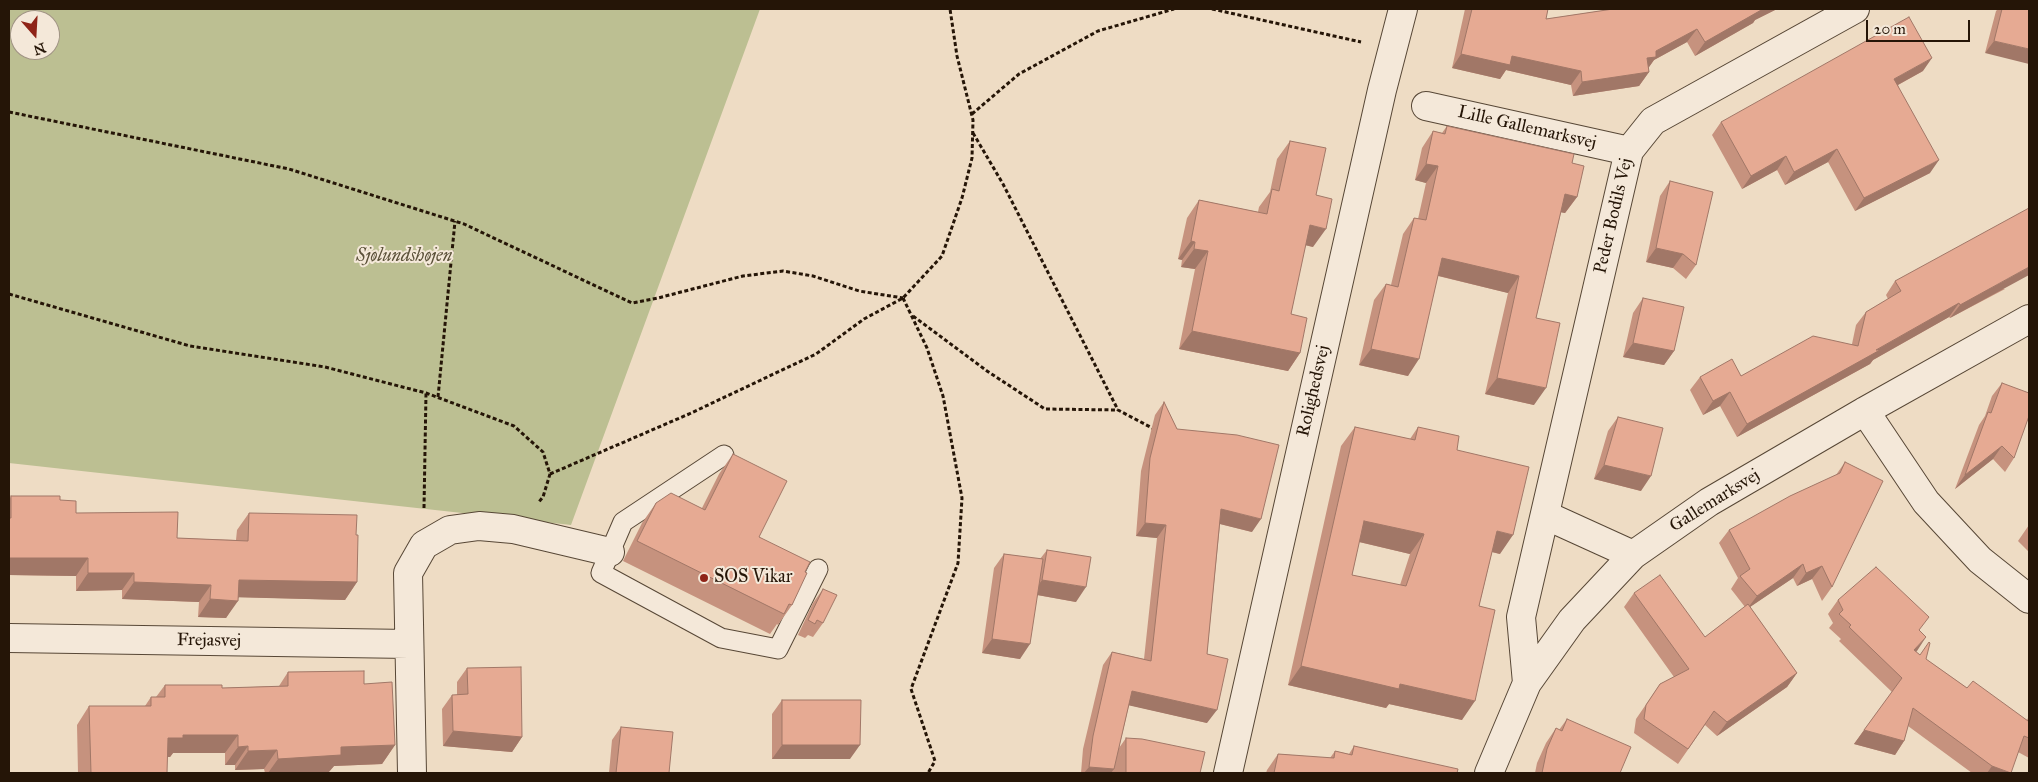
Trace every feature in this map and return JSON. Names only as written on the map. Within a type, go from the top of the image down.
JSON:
[{"type":"street","name":"Rolighedsvej","points":[[1228,773],[1403,9]]},
{"type":"street","name":"Peder Bodils Vej","points":[[1527,683],[1521,617],[1629,151],[1653,121],[1855,9]]},
{"type":"street","name":"Lille Gallemarksvej","points":[[1426,106],[1629,151]]},
{"type":"street","name":"Gallemarksvej","points":[[1489,773],[1527,683],[1572,620],[1633,555],[1709,502],[1865,411],[2029,319]]},
{"type":"street","points":[[1865,411],[1926,502],[1980,560],[2029,599]]},
{"type":"street","points":[[1545,515],[1633,555]]},
{"type":"street","points":[[412,773],[408,573],[424,545],[450,530],[479,526],[513,529],[610,552]]},
{"type":"street","name":"Frejasvej","points":[[9,638],[408,644]]},
{"type":"lane","points":[[724,455],[623,522],[601,573],[721,638],[778,649],[818,569]]},
{"type":"path","points":[[550,474],[706,406],[816,354],[864,319],[904,298],[942,256],[962,198],[970,166],[973,132],[972,114],[957,56],[950,9]]},
{"type":"path","points":[[972,114],[1019,74],[1098,31],[1174,9]]},
{"type":"path","points":[[1212,9],[1393,49]]},
{"type":"path","points":[[9,112],[289,169],[455,221],[632,303],[743,276],[783,270],[813,276],[859,291],[904,298]]},
{"type":"path","points":[[973,132],[1002,184],[1118,410]]},
{"type":"path","points":[[438,397],[455,221]]},
{"type":"path","points":[[9,294],[190,346],[325,367],[426,393],[514,426],[543,452],[550,474],[543,497],[513,529]]},
{"type":"path","points":[[904,298],[927,348],[943,396],[962,498],[958,563],[911,689],[934,761],[928,773]]},
{"type":"path","points":[[912,315],[987,371],[1044,409],[1118,410],[1150,428],[1160,429]]},
{"type":"path","points":[[424,545],[426,393]]},
{"type":"green space","name":"Sjølundshøjen","points":[[9,9],[760,9],[571,525],[9,463]]},
{"type":"building","points":[[1472,9],[1548,9],[1546,19],[1613,9],[1763,9],[1705,42],[1697,29],[1656,51],[1656,57],[1647,58],[1649,72],[1582,82],[1581,71],[1512,56],[1510,65],[1461,54]]},
{"type":"building","points":[[2002,9],[2029,9],[2029,49],[1994,41]]},
{"type":"building","points":[[1909,17],[1932,58],[1894,79],[1939,160],[1864,198],[1837,149],[1794,172],[1786,156],[1751,176],[1721,122]]},
{"type":"building","points":[[1447,126],[1574,154],[1572,163],[1584,166],[1577,197],[1565,194],[1536,318],[1560,323],[1546,388],[1497,378],[1519,276],[1442,258],[1419,359],[1371,349],[1386,284],[1398,287],[1414,218],[1426,220],[1438,166],[1426,164],[1433,131],[1445,134]]},
{"type":"building","points":[[1290,141],[1326,148],[1316,195],[1332,199],[1326,229],[1310,225],[1291,314],[1307,318],[1300,353],[1192,331],[1208,251],[1194,249],[1195,242],[1191,241],[1199,200],[1267,214],[1272,189],[1279,191]]},
{"type":"building","points":[[1670,181],[1713,192],[1696,265],[1683,254],[1656,248]]},
{"type":"building","points":[[2029,208],[2029,267],[1960,305],[1959,303],[1876,350],[1880,350],[1747,424],[1730,392],[1713,401],[1700,377],[1732,359],[1741,376],[1813,336],[1858,346],[1866,312],[1901,291],[1895,281]]},
{"type":"building","points":[[1643,298],[1684,307],[1674,351],[1633,343]]},
{"type":"building","points":[[2002,383],[2029,393],[2029,416],[2014,458],[2002,446],[1965,475],[1988,412],[1991,413]]},
{"type":"building","points":[[1164,402],[1177,429],[1237,435],[1279,445],[1261,519],[1221,509],[1207,654],[1228,659],[1217,710],[1132,691],[1114,769],[1089,767],[1093,736],[1112,652],[1151,661],[1166,525],[1145,523],[1150,458]]},
{"type":"building","points":[[1618,417],[1663,428],[1651,476],[1604,465]]},
{"type":"building","points":[[1355,427],[1415,440],[1418,427],[1459,436],[1457,450],[1529,467],[1513,535],[1497,531],[1479,606],[1495,610],[1475,701],[1400,684],[1399,689],[1301,666]],"holes":[[[1364,521],[1424,534],[1406,586],[1352,575]]]},
{"type":"building","points":[[733,454],[787,481],[759,537],[810,562],[792,605],[789,604],[784,614],[637,541],[656,503],[671,493],[705,510]]},
{"type":"building","points":[[1845,462],[1883,481],[1832,587],[1822,566],[1806,573],[1803,564],[1757,596],[1740,576],[1750,569],[1729,530],[1790,496],[1840,473]]},
{"type":"building","points":[[11,496],[60,496],[60,500],[76,501],[76,513],[178,512],[177,538],[248,541],[249,513],[357,515],[357,582],[239,580],[238,601],[210,599],[211,585],[134,582],[134,573],[88,573],[88,558],[9,558]]},
{"type":"building","points":[[1047,550],[1091,557],[1086,587],[1042,580]]},
{"type":"building","points":[[1004,554],[1043,559],[1030,644],[992,639]]},
{"type":"building","points":[[1876,567],[1929,617],[1919,630],[1926,637],[1914,650],[1920,655],[1929,642],[1926,659],[1967,688],[1973,681],[2029,720],[2029,738],[2024,736],[2011,773],[1992,766],[1913,708],[1904,741],[1864,730],[1902,678],[1849,627],[1851,625],[1839,614],[1843,610],[1838,600]]},
{"type":"building","points":[[1660,575],[1705,637],[1748,604],[1797,673],[1727,722],[1714,711],[1688,749],[1644,719],[1646,705],[1660,684],[1689,669],[1634,593]]},
{"type":"building","points":[[823,589],[837,595],[823,623],[817,620],[815,624],[808,620]]},
{"type":"building","points":[[521,667],[522,737],[453,731],[452,695],[468,694],[467,668]]},
{"type":"building","points":[[364,671],[364,684],[392,682],[395,745],[341,747],[341,755],[278,759],[277,750],[248,751],[248,746],[238,747],[238,735],[183,735],[183,738],[168,738],[167,773],[91,773],[89,706],[151,706],[151,697],[165,697],[165,685],[222,685],[222,688],[288,686],[288,672]]},
{"type":"building","points":[[782,700],[861,700],[860,745],[782,745]]},
{"type":"building","points":[[1567,719],[1631,747],[1620,773],[1542,773],[1547,749],[1556,728],[1562,731]]},
{"type":"building","points":[[621,727],[673,732],[669,773],[616,773]]},
{"type":"building","points":[[1126,738],[1142,739],[1205,752],[1200,773],[1126,773]]},
{"type":"building","points":[[1354,746],[1458,769],[1457,773],[1274,773],[1278,754],[1334,758],[1335,751],[1352,755]]},
{"type":"place","name":"SOS Vikar","points":[[704,578]]}]
